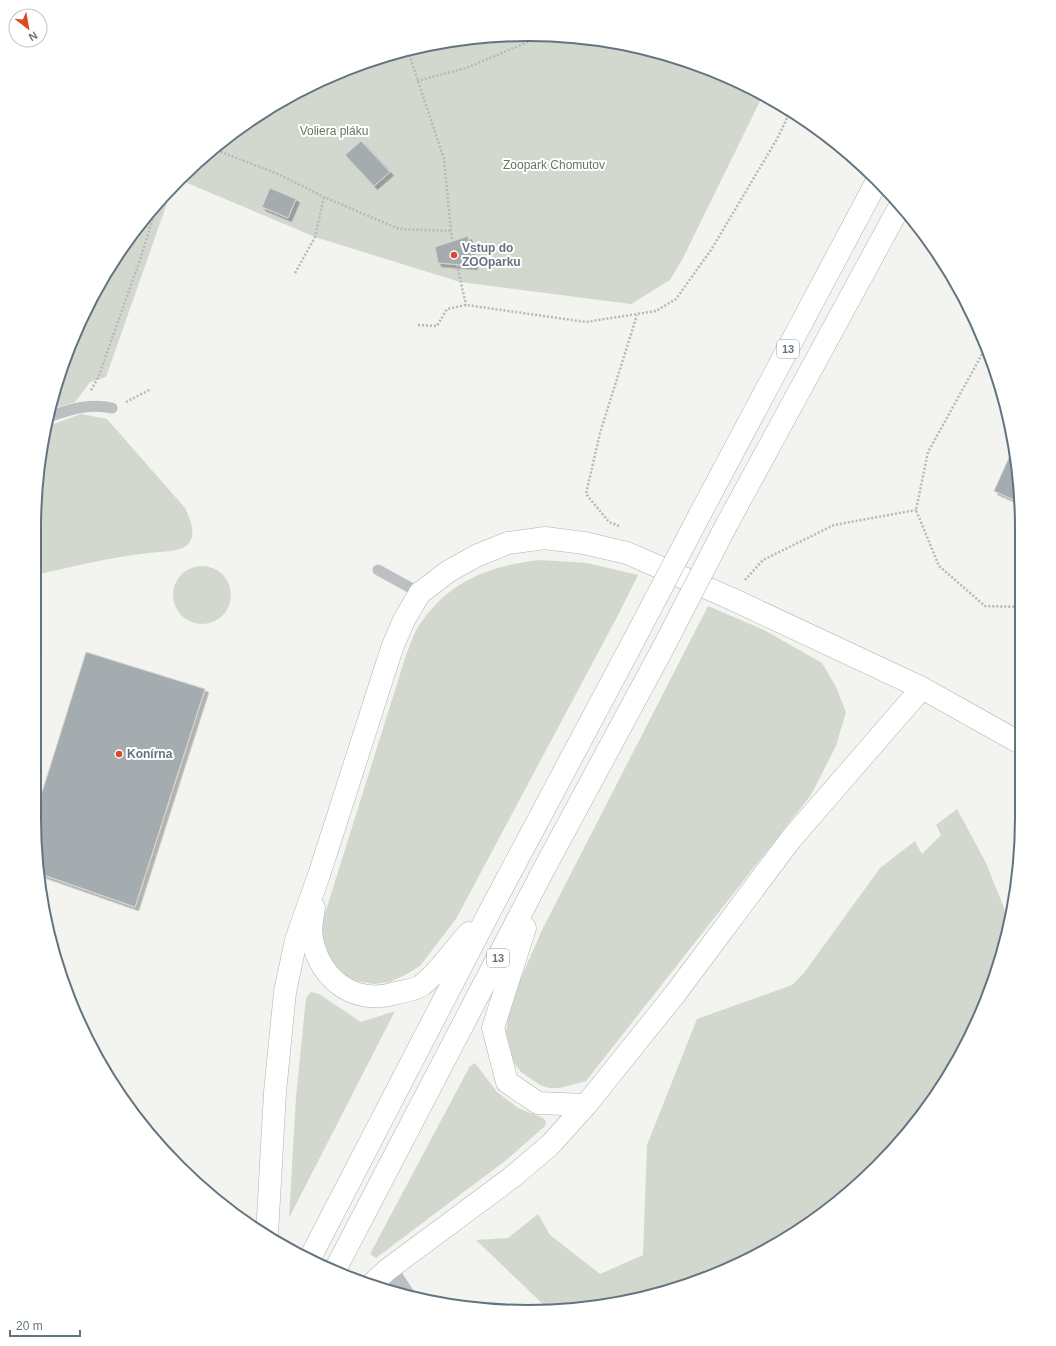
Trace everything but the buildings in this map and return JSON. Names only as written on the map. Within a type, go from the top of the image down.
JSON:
[{"type":"main road","name":"13","points":[[312,1254],[492,907],[874,186]]},
{"type":"main road","name":"13","points":[[337,1266],[544,869],[663,648],[727,524],[897,211]]},
{"type":"main road","points":[[267,1229],[275,1092],[286,992],[296,940],[319,875],[392,648],[404,620],[420,593],[449,571],[476,556],[508,543],[545,538],[584,543],[627,553],[732,599],[922,688],[1015,740]]},
{"type":"main road","points":[[379,1277],[511,1178],[550,1145],[586,1105],[675,994],[791,839],[922,688]]},
{"type":"main road","points":[[544,869],[493,1028],[506,1082],[538,1103],[586,1105]]},
{"type":"main road","points":[[319,875],[311,931],[318,959],[330,977],[347,991],[366,997],[390,995],[421,986],[492,907]]},
{"type":"street","points":[[379,1277],[388,1284]]},
{"type":"lane","points":[[55,415],[70,409],[98,405],[112,408]]},
{"type":"lane","points":[[378,570],[420,593]]},
{"type":"path","points":[[417,81],[466,68],[530,41]]},
{"type":"path","points":[[410,56],[444,159],[452,241]]},
{"type":"path","points":[[418,325],[437,326],[447,309],[466,305],[586,322],[656,311],[676,299],[711,250],[777,139],[788,116]]},
{"type":"path","points":[[220,152],[278,174],[324,197],[399,229],[451,231]]},
{"type":"path","points":[[296,273],[315,237],[324,197]]},
{"type":"path","points":[[70,409],[86,395],[98,378],[142,254],[153,218]]},
{"type":"path","points":[[457,265],[466,305]]},
{"type":"path","points":[[982,354],[928,452],[916,510],[939,566],[984,606],[1015,608]]},
{"type":"path","points":[[112,408],[151,389]]},
{"type":"green space","name":"Zoopark Chomutov","points":[[528,41],[560,42],[623,50],[654,58],[685,67],[714,78],[761,100],[683,258],[670,280],[631,304],[460,282],[315,237],[186,182],[207,162],[257,123],[313,91],[371,67],[433,50],[464,45]]},
{"type":"green space","points":[[168,201],[106,377],[90,382],[75,402],[57,408],[67,371],[91,313],[106,284],[123,257]]},
{"type":"green space","points":[[81,414],[107,419],[185,508],[192,530],[189,543],[176,550],[120,557],[41,574],[42,496],[45,464],[52,425]]},
{"type":"green space","points":[[540,560],[587,563],[638,575],[456,919],[420,966],[390,982],[374,984],[357,981],[344,975],[328,957],[323,940],[322,923],[406,655],[415,633],[430,611],[442,598],[471,578],[503,567]]},
{"type":"green space","points":[[202,566],[213,568],[226,579],[229,584],[231,595],[229,606],[218,619],[213,622],[202,624],[191,622],[178,611],[175,606],[173,595],[175,584],[186,571],[191,568]]},
{"type":"green space","points":[[708,606],[764,630],[822,663],[836,687],[846,712],[836,746],[811,795],[586,1081],[560,1088],[549,1088],[540,1085],[521,1072],[508,1055],[506,1031],[516,989],[543,928]]},
{"type":"green space","points":[[957,809],[986,863],[1006,913],[989,975],[965,1033],[950,1062],[933,1089],[894,1139],[849,1184],[824,1204],[799,1223],[772,1240],[743,1255],[685,1279],[623,1296],[592,1301],[543,1305],[476,1240],[508,1238],[538,1214],[550,1235],[600,1274],[643,1255],[647,1145],[697,1019],[792,985],[804,973],[880,868],[915,841],[922,854],[941,835],[936,825]]},
{"type":"green space","points":[[311,992],[319,994],[361,1022],[395,1011],[289,1218],[296,1097],[306,998]]},
{"type":"green space","points":[[475,1063],[497,1092],[518,1108],[543,1118],[546,1122],[545,1126],[505,1161],[376,1258],[370,1254],[470,1066]]},
{"type":"place","name":"Vstup do ZOOparku","points":[[454,255]]},
{"type":"place","name":"Konírna","points":[[119,754]]},
{"type":"park label","name":"Voliera pláku","points":[[334,131]]}]
